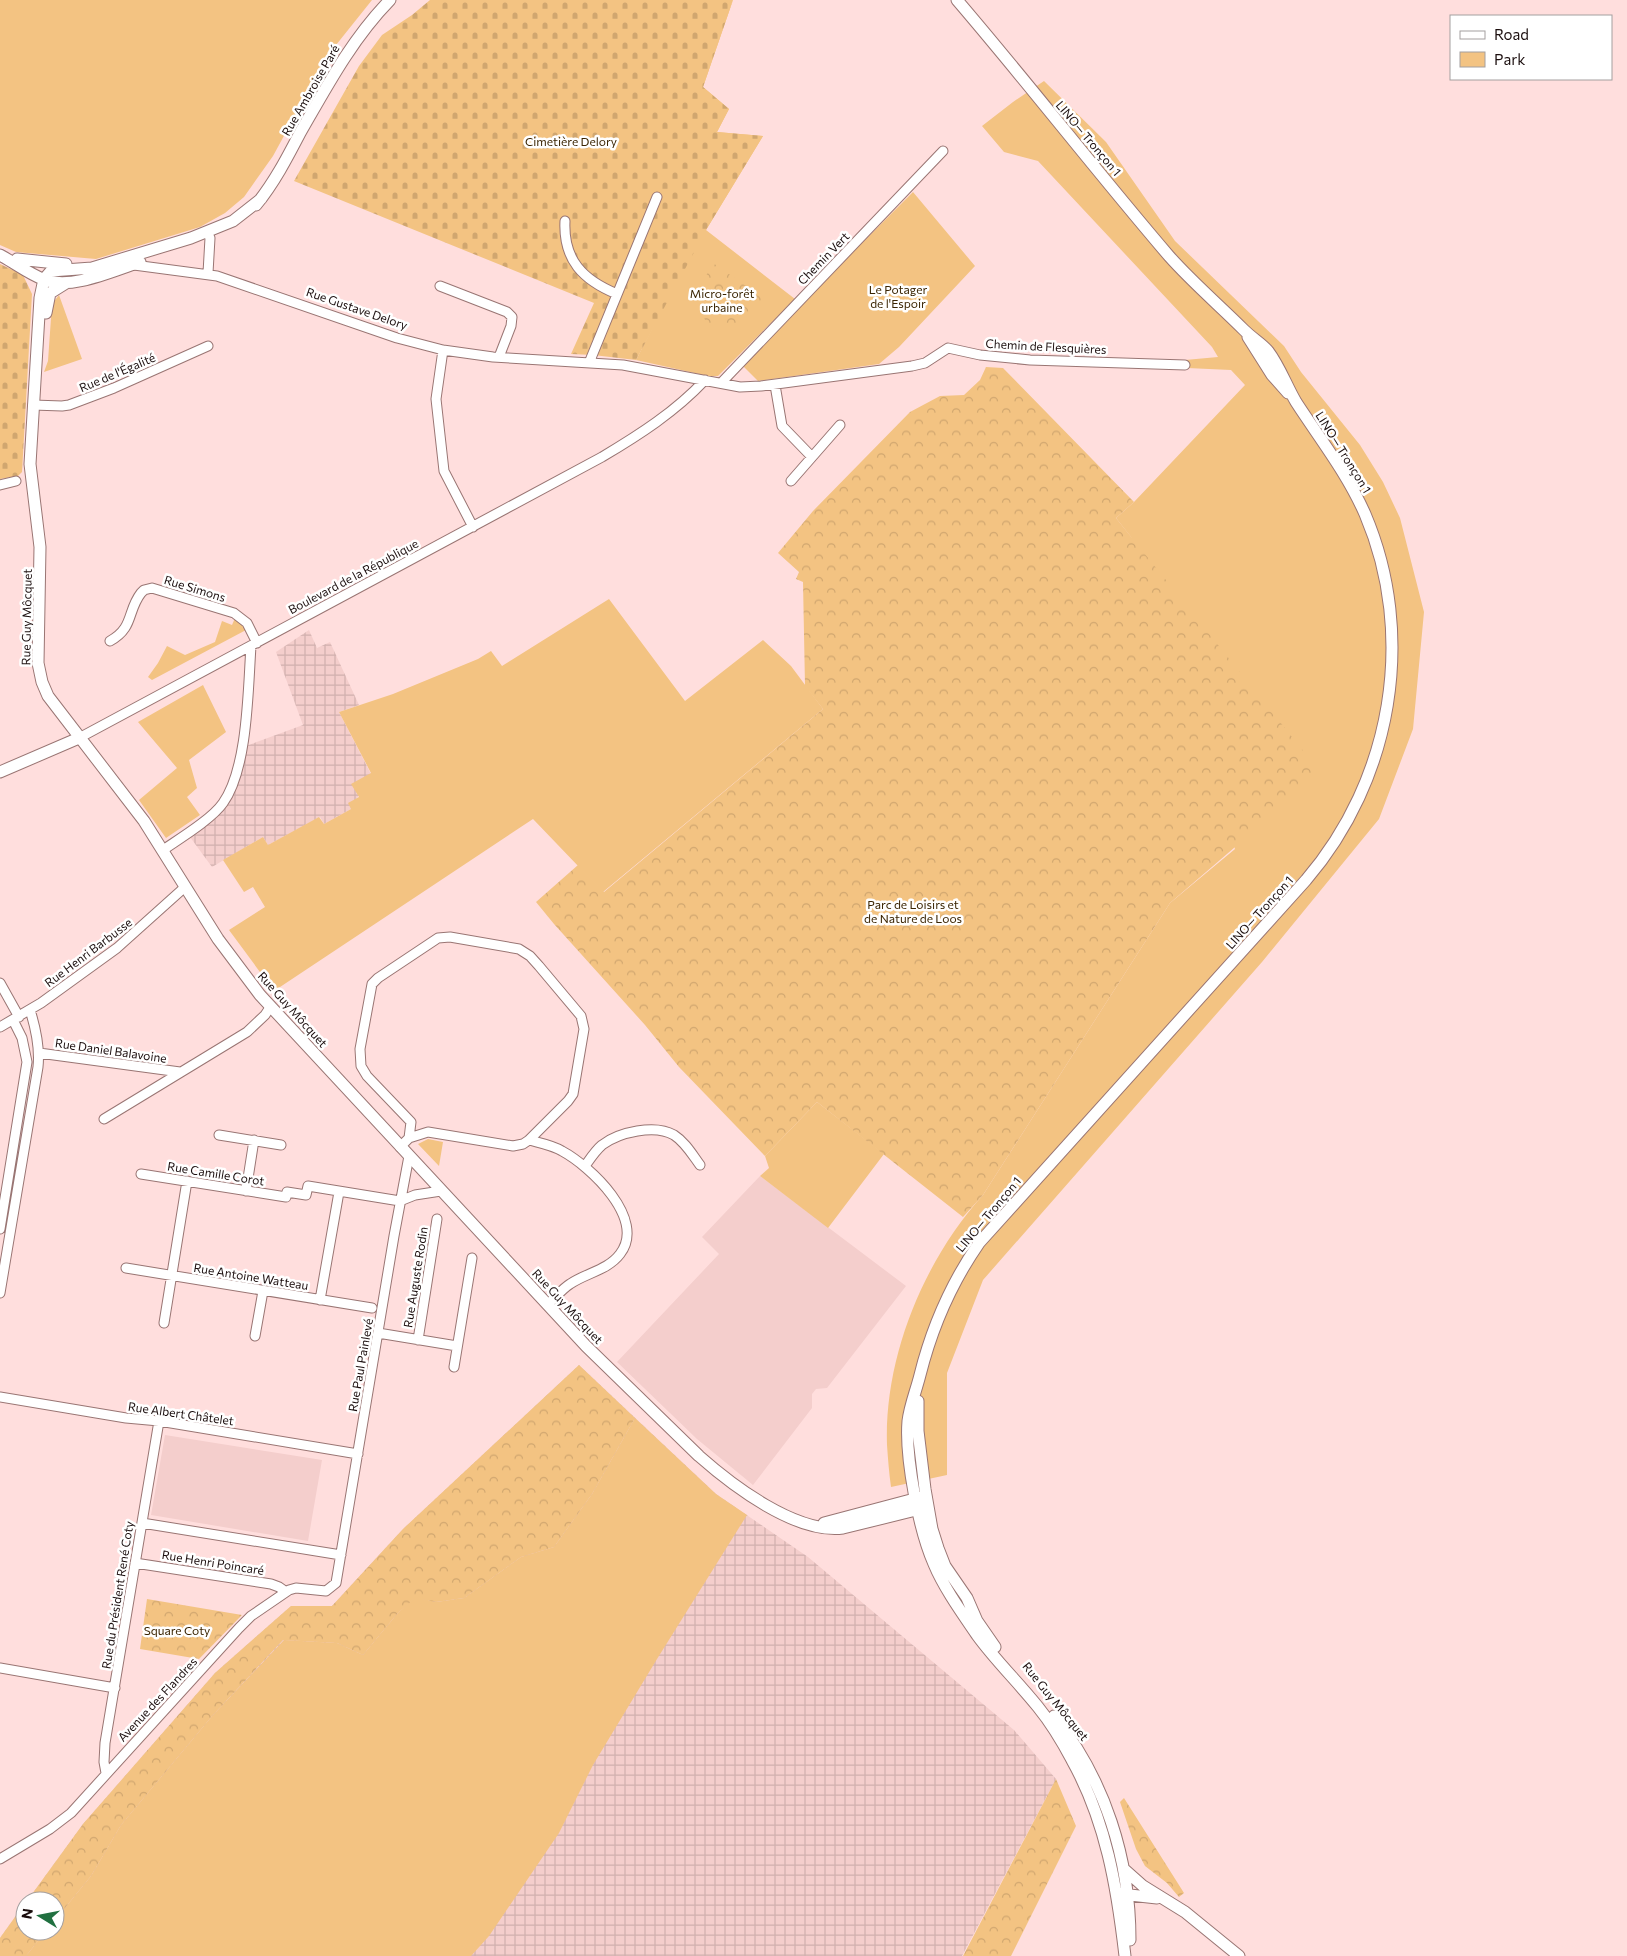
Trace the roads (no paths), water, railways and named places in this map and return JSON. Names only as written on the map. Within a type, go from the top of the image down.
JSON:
[{"type":"street","name":"Rue Ambroise Paré","points":[[37,373],[43,358],[47,302],[50,293],[58,286],[131,265],[238,222],[261,199],[278,173],[345,55],[390,0]]},
{"type":"street","name":"LINO— Tronçon 1","points":[[922,1503],[918,1431],[920,1377],[927,1347],[940,1312],[959,1274],[979,1243],[1312,872],[1343,828],[1367,781],[1384,723],[1392,671],[1391,625],[1384,576],[1369,525],[1339,465],[1295,399],[1280,369],[1267,350],[1246,332],[1171,258],[956,0]]},
{"type":"street","name":"Chemin Vert","points":[[721,383],[943,151]]},
{"type":"street","points":[[589,363],[657,197]]},
{"type":"street","points":[[565,221],[565,242],[574,263],[594,283],[617,294]]},
{"type":"street","name":"Rue Ambroise Paré","points":[[69,282],[54,282],[44,279],[47,274],[54,270],[87,269],[209,235]]},
{"type":"street","points":[[208,273],[209,235]]},
{"type":"street","points":[[0,255],[17,259],[36,270],[44,279]]},
{"type":"street","points":[[0,255],[44,279]]},
{"type":"street","name":"Rue Ambroise Paré","points":[[17,259],[93,266],[108,264]]},
{"type":"street","name":"Rue Gustave Delory","points":[[131,265],[208,273],[398,338],[443,350],[499,357],[630,366],[734,386]]},
{"type":"street","name":"Rue Guy Môcquet","points":[[44,279],[30,464],[40,547],[39,670],[44,688],[51,702],[137,811],[237,966],[270,1006],[594,1355],[709,1464],[744,1491],[797,1522],[818,1528],[837,1529],[922,1503]]},
{"type":"street","points":[[440,286],[507,312],[512,317],[511,326],[499,357]]},
{"type":"street","name":"Rue de l'Égalité","points":[[33,405],[69,405],[114,388],[208,346]]},
{"type":"street","name":"Chemin de Flesquières","points":[[734,386],[775,385],[912,366],[925,363],[948,348],[980,355],[1030,360],[1185,365]]},
{"type":"street","points":[[443,350],[436,398],[444,471],[472,527]]},
{"type":"street","name":"Boulevard de la République","points":[[0,772],[80,738],[586,466],[638,435],[672,411],[705,380]]},
{"type":"street","points":[[775,385],[782,426],[812,457]]},
{"type":"street","points":[[791,482],[840,425]]},
{"type":"street","points":[[0,485],[16,481]]},
{"type":"street","name":"Rue Simons","points":[[110,641],[126,629],[141,594],[144,590],[152,588],[234,614],[247,623],[254,644]]},
{"type":"street","points":[[163,850],[215,811],[227,796],[237,769],[244,738],[254,644]]},
{"type":"street","name":"Rue Henri Barbusse","points":[[0,1027],[30,1010],[117,948],[185,887]]},
{"type":"street","points":[[400,1147],[409,1138],[428,1132],[513,1146],[523,1144],[568,1101],[572,1094],[584,1029],[581,1016],[530,956],[519,949],[450,937],[432,941],[372,984],[360,1049],[361,1066],[367,1076],[411,1122],[409,1138]]},
{"type":"street","points":[[0,983],[16,1019],[22,1038],[26,1062],[0,1229]]},
{"type":"street","name":"Rue Daniel Balavoine","points":[[104,1119],[247,1032],[265,1014],[270,1006]]},
{"type":"street","points":[[0,1293],[33,1102],[39,1053],[30,1010]]},
{"type":"street","name":"Rue Daniel Balavoine","points":[[39,1053],[180,1072]]},
{"type":"street","points":[[585,1166],[600,1147],[611,1140],[638,1132],[654,1130],[668,1133],[679,1139],[700,1165]]},
{"type":"street","points":[[219,1134],[281,1145]]},
{"type":"street","points":[[246,1191],[254,1140]]},
{"type":"street","points":[[529,1140],[555,1147],[585,1166],[603,1183],[615,1199],[625,1223],[626,1242],[615,1260],[602,1269],[570,1284],[548,1304]]},
{"type":"street","name":"Rue Paul Painlevé","points":[[338,1578],[409,1156]]},
{"type":"street","name":"Rue Camille Corot","points":[[141,1174],[286,1197],[287,1192],[306,1195],[308,1186],[339,1192]]},
{"type":"street","points":[[164,1323],[187,1181]]},
{"type":"street","points":[[320,1300],[339,1192],[400,1201],[414,1195],[441,1191]]},
{"type":"street","name":"Rue Auguste Rodin","points":[[418,1340],[437,1219]]},
{"type":"street","points":[[454,1367],[472,1258]]},
{"type":"street","name":"Rue Antoine Watteau","points":[[126,1268],[372,1308]]},
{"type":"street","points":[[255,1336],[263,1290]]},
{"type":"street","points":[[378,1333],[457,1346]]},
{"type":"street","name":"Rue Albert Châtelet","points":[[0,1397],[358,1454]]},
{"type":"street","name":"Rue du Président René Coty","points":[[106,1773],[104,1753],[159,1421]]},
{"type":"street","name":"Rue Guy Môcquet","points":[[922,1503],[941,1560],[967,1598],[977,1621],[1012,1668],[1057,1721],[1089,1767],[1114,1826],[1124,1870],[1122,1893]]},
{"type":"street","name":"Rue Guy Môcquet","points":[[922,1503],[929,1551],[940,1576],[977,1635],[1043,1713],[1072,1760],[1100,1821],[1122,1893],[1130,1932],[1127,1956]]},
{"type":"street","points":[[142,1523],[341,1555]]},
{"type":"street","name":"Rue Henri Poincaré","points":[[136,1562],[268,1584],[279,1587],[286,1592]]},
{"type":"street","name":"Avenue des Flandres","points":[[0,1859],[62,1821],[71,1813],[252,1616],[286,1592],[296,1588],[326,1591],[333,1587],[338,1578]]},
{"type":"street","points":[[0,1668],[115,1688]]},
{"type":"street","points":[[1124,1870],[1164,1900],[1185,1912],[1239,1956]]},
{"type":"street","points":[[1122,1893],[1164,1900]]},
{"type":"park label","name":"Cimetière Delory","points":[[571,141]]},
{"type":"park label","name":"Le Potager de l'Espoir","points":[[898,296]]},
{"type":"park label","name":"Micro-forêt urbaine","points":[[722,300]]},
{"type":"park label","name":"Parc de Loisirs et de Nature de Loos","points":[[913,911]]},
{"type":"park label","name":"Square Coty","points":[[177,1630]]}]
